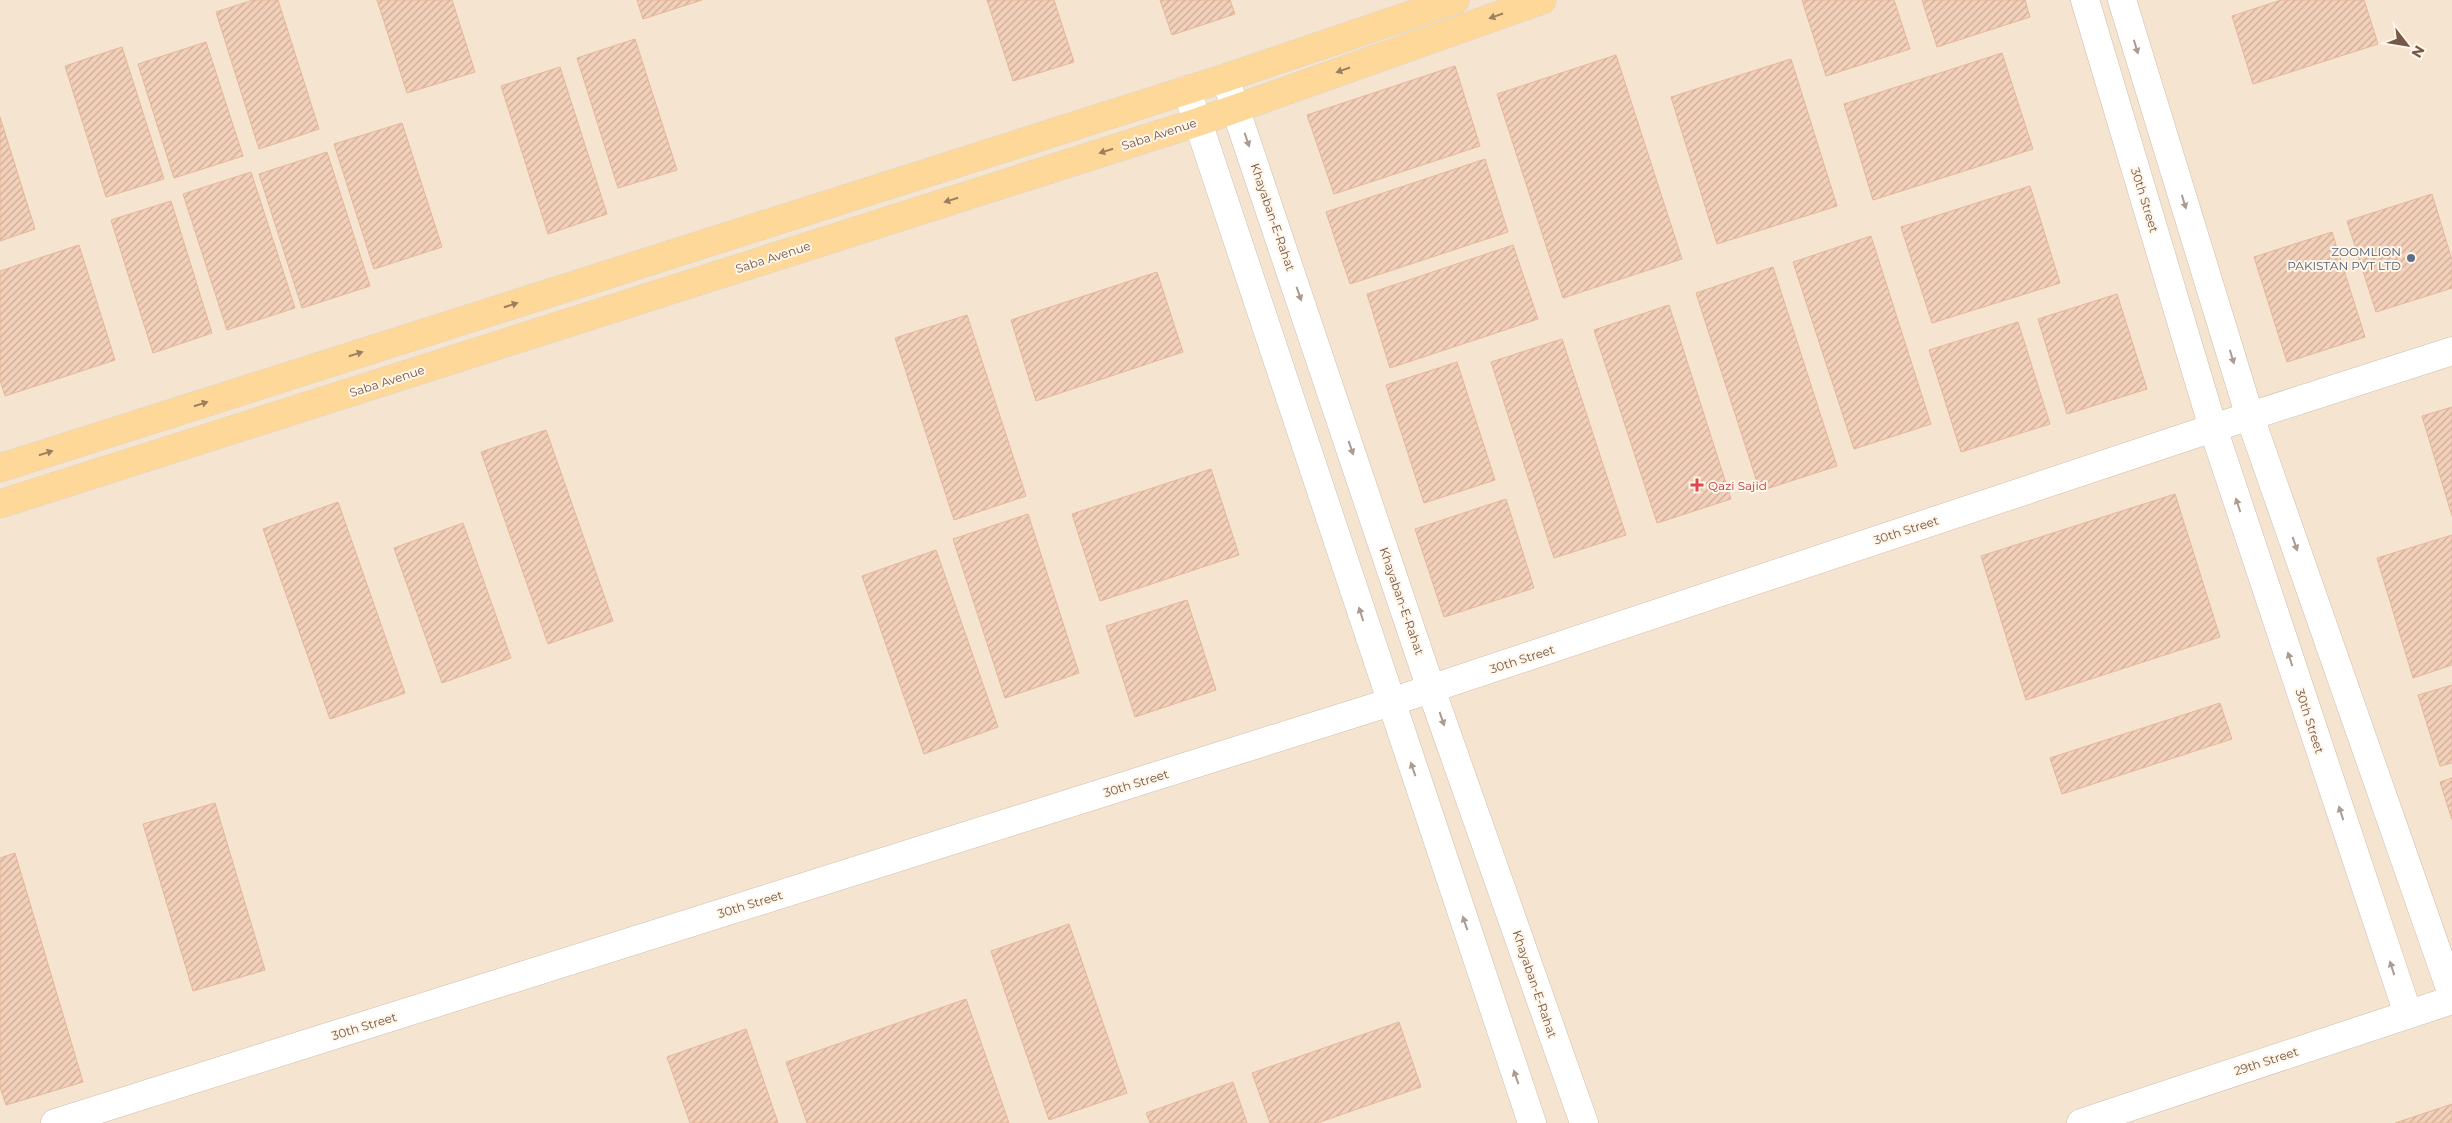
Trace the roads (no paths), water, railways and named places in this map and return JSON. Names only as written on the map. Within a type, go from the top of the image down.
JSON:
[{"type":"main road","points":[[0,468],[1225,78],[1455,0]]},
{"type":"main road","name":"Saba Avenue","points":[[0,504],[1198,122],[1542,0]]},
{"type":"street","name":"30th Street","points":[[2085,0],[2213,428],[2408,1014]]},
{"type":"street","points":[[2122,0],[2250,417],[2452,994]]},
{"type":"street","name":"Khayaban-E-Rahat","points":[[1225,78],[1237,108],[1431,689],[1584,1123]]},
{"type":"street","points":[[1186,90],[1532,1123]]},
{"type":"street","name":"30th Street","points":[[55,1123],[1391,702],[2213,428],[2452,351]]},
{"type":"street","name":"29th Street","points":[[2081,1123],[2452,1000]]},
{"type":"place","name":"ZOOMLION PAKISTAN PVT LTD","points":[[2411,258]]},
{"type":"place","name":"Qazi Sajid","points":[[1697,485]]}]
